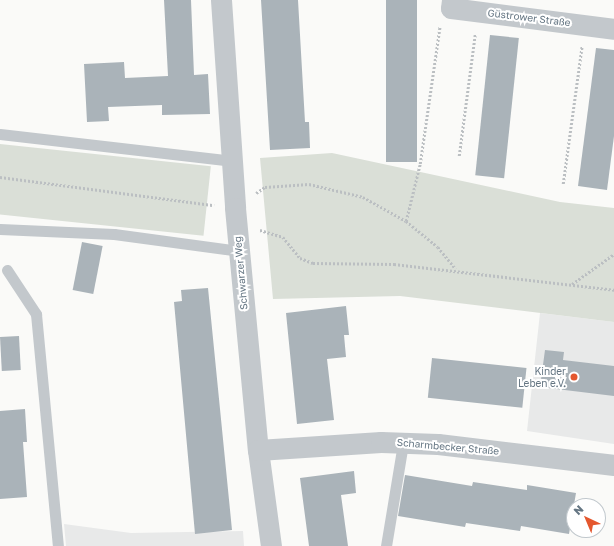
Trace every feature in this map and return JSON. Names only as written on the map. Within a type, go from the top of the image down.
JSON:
[{"type":"street","name":"Schwarzer Weg","points":[[221,0],[235,208],[258,450],[271,546]]},
{"type":"street","name":"Güstrower Straße","points":[[452,4],[478,11],[614,29]]},
{"type":"street","name":"Scharmbecker Straße","points":[[258,450],[403,443],[438,444],[614,466]]},
{"type":"lane","points":[[0,134],[233,161]]},
{"type":"lane","points":[[0,229],[114,234],[239,251]]},
{"type":"lane","points":[[7,270],[36,314],[58,546]]},
{"type":"lane","points":[[386,546],[403,443]]},
{"type":"path","points":[[406,221],[420,164],[441,20],[452,4]]},
{"type":"path","points":[[459,156],[478,11]]},
{"type":"path","points":[[562,184],[585,25]]},
{"type":"path","points":[[0,177],[235,208],[252,216],[260,231],[283,237],[300,258],[313,263],[394,264],[456,269],[614,290]]},
{"type":"path","points":[[235,208],[265,187],[309,184],[363,197],[406,221],[438,247],[456,269]]},
{"type":"path","points":[[572,284],[614,254]]},
{"type":"shaded area","points":[[0,144],[211,166],[204,236],[0,214]]},
{"type":"shaded area","points":[[332,153],[560,202],[614,208],[614,322],[400,296],[273,299],[260,158]]},
{"type":"shaded area","name":"Kinder Leben e.V.","points":[[540,313],[614,322],[614,444],[527,431]]},
{"type":"shaded area","points":[[64,524],[131,533],[243,531],[244,546],[66,546]]},
{"type":"building","points":[[164,0],[191,0],[194,75],[208,74],[210,114],[162,115],[162,105],[108,107],[109,121],[87,122],[84,64],[124,62],[125,78],[168,76]]},
{"type":"building","points":[[261,0],[298,0],[305,122],[309,122],[310,148],[270,150]]},
{"type":"building","points":[[386,0],[417,0],[417,162],[386,162]]},
{"type":"building","points":[[490,35],[519,38],[504,178],[475,175]]},
{"type":"building","points":[[596,48],[614,50],[614,136],[607,190],[578,186]]},
{"type":"building","points":[[82,242],[103,246],[93,294],[73,290]]},
{"type":"building","points":[[208,288],[232,530],[195,534],[174,302],[182,301],[181,290]]},
{"type":"building","points":[[346,306],[349,335],[344,335],[346,357],[327,359],[334,420],[297,424],[286,313]]},
{"type":"building","points":[[19,336],[21,370],[2,371],[0,337]]},
{"type":"building","points":[[545,350],[564,352],[563,360],[614,366],[614,396],[540,387]]},
{"type":"building","points":[[432,358],[526,368],[522,408],[428,398]]},
{"type":"building","points":[[25,409],[27,442],[23,442],[27,497],[0,499],[0,411]]},
{"type":"building","points":[[354,471],[356,493],[341,495],[348,546],[309,546],[300,478]]},
{"type":"building","points":[[405,475],[472,486],[473,482],[527,490],[527,485],[576,493],[575,498],[566,498],[566,534],[521,526],[520,531],[466,523],[465,527],[398,516]]},
{"type":"place","name":"Kinder Leben e.V.","points":[[574,377]]}]
